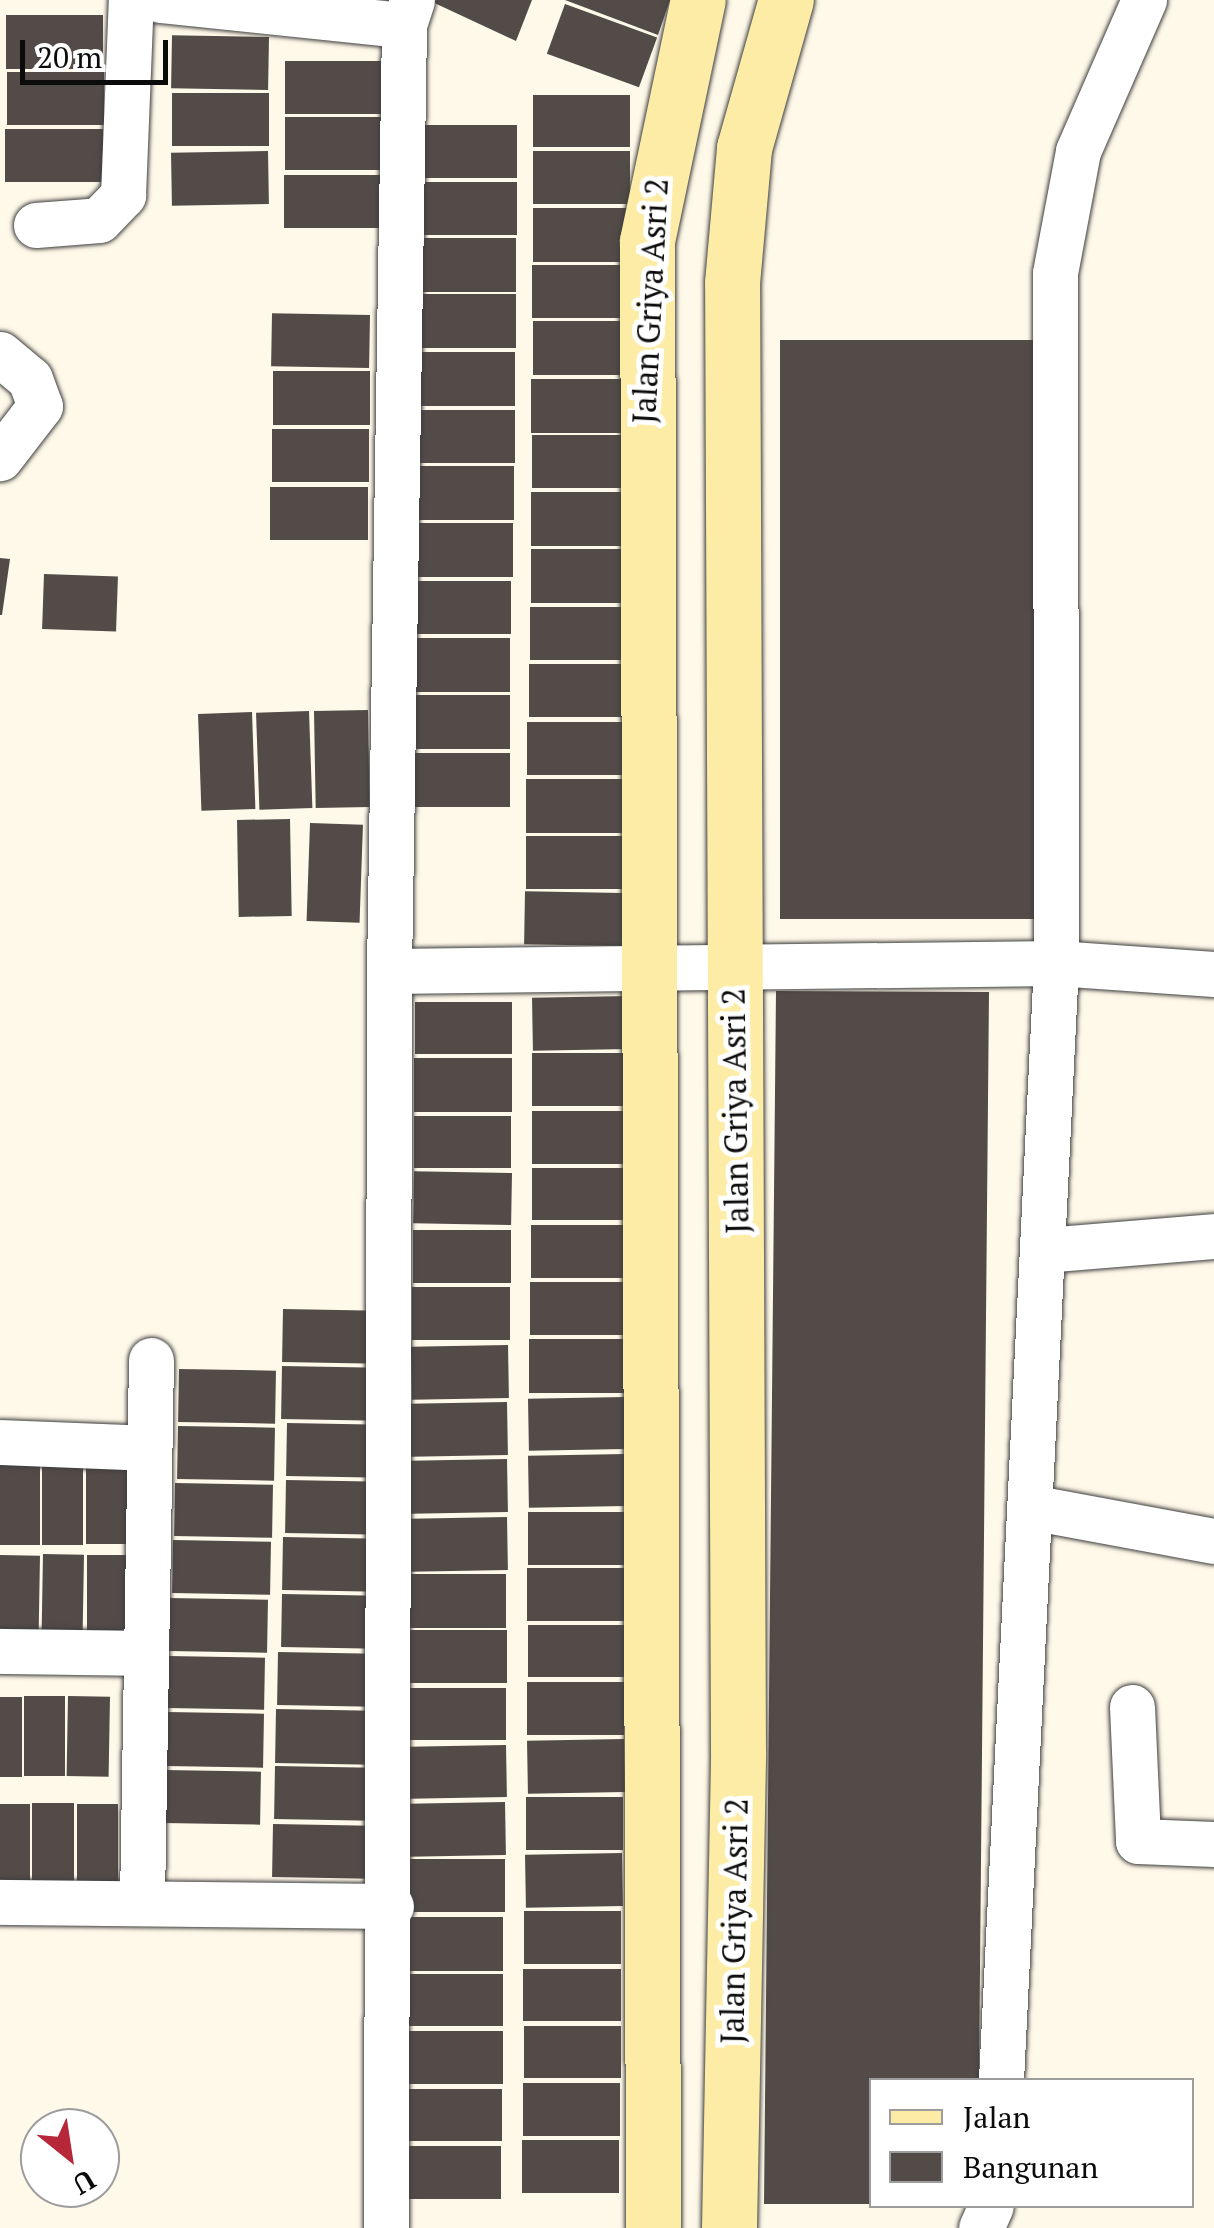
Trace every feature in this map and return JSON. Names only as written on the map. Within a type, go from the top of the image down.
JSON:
[{"type":"street","points":[[36,225],[98,220],[122,194],[131,0]]},
{"type":"street","points":[[160,0],[408,12],[390,970],[391,1906],[386,2228]]},
{"type":"street","name":"Jalan Griya Asri 2","points":[[653,2228],[652,967],[646,241],[698,0]]},
{"type":"street","name":"Jalan Griya Asri 2","points":[[728,2228],[738,1752],[728,967],[736,201],[786,0]]},
{"type":"street","points":[[1001,2078],[1056,963],[1055,273],[1078,151],[1144,0]]},
{"type":"street","points":[[0,354],[30,379],[40,406],[0,458]]},
{"type":"street","points":[[390,970],[1056,963],[1214,974]]},
{"type":"street","points":[[1044,1250],[1214,1236]]},
{"type":"street","points":[[142,1901],[151,1360]]},
{"type":"street","points":[[0,1442],[148,1448]]},
{"type":"street","points":[[1030,1507],[1214,1541]]},
{"type":"street","points":[[0,1651],[145,1652]]},
{"type":"street","points":[[1132,1706],[1138,1841],[1214,1844]]},
{"type":"street","points":[[0,1902],[391,1906]]},
{"type":"building","points":[[428,0],[532,0],[516,41]]},
{"type":"building","points":[[565,0],[670,0],[658,35]]},
{"type":"building","points":[[565,4],[657,38],[639,87],[547,54]]},
{"type":"building","points":[[6,15],[103,15],[103,69],[6,69]]},
{"type":"building","points":[[172,35],[269,37],[268,90],[171,88]]},
{"type":"building","points":[[285,61],[382,61],[382,114],[285,114]]},
{"type":"building","points":[[7,72],[104,72],[104,125],[7,125]]},
{"type":"building","points":[[172,93],[269,93],[269,146],[172,146]]},
{"type":"building","points":[[533,95],[630,95],[630,147],[533,147]]},
{"type":"building","points":[[285,117],[383,117],[383,170],[285,170]]},
{"type":"building","points":[[419,125],[517,125],[517,178],[419,178]]},
{"type":"building","points":[[5,129],[103,129],[103,182],[5,182]]},
{"type":"building","points":[[268,151],[269,204],[172,206],[171,153]]},
{"type":"building","points":[[533,151],[630,151],[630,204],[533,204]]},
{"type":"building","points":[[284,175],[381,175],[381,228],[284,228]]},
{"type":"building","points":[[419,182],[517,182],[517,235],[419,235]]},
{"type":"building","points":[[533,208],[630,208],[630,262],[533,262]]},
{"type":"building","points":[[419,238],[516,238],[516,292],[419,292]]},
{"type":"building","points":[[532,265],[630,265],[630,318],[532,318]]},
{"type":"building","points":[[419,294],[516,294],[516,348],[419,348]]},
{"type":"building","points":[[272,313],[370,315],[369,368],[271,366]]},
{"type":"building","points":[[533,321],[630,321],[630,375],[533,375]]},
{"type":"building","points":[[780,340],[1039,340],[1039,919],[780,919]]},
{"type":"building","points":[[417,352],[515,352],[515,406],[417,406]]},
{"type":"building","points":[[273,371],[370,371],[370,425],[273,425]]},
{"type":"building","points":[[531,379],[629,379],[629,433],[531,433]]},
{"type":"building","points":[[417,410],[515,410],[515,463],[417,463]]},
{"type":"building","points":[[272,429],[369,429],[369,482],[272,482]]},
{"type":"building","points":[[532,435],[629,435],[629,488],[532,488]]},
{"type":"building","points":[[417,466],[514,466],[514,520],[417,520]]},
{"type":"building","points":[[270,487],[368,487],[368,540],[270,540]]},
{"type":"building","points":[[531,492],[628,492],[628,546],[531,546]]},
{"type":"building","points":[[416,523],[513,523],[513,577],[416,577]]},
{"type":"building","points":[[531,549],[629,549],[629,603],[531,603]]},
{"type":"building","points":[[0,558],[10,559],[2,615],[0,615]]},
{"type":"building","points":[[44,574],[118,577],[116,632],[42,629]]},
{"type":"building","points":[[414,581],[511,581],[511,634],[414,634]]},
{"type":"building","points":[[530,607],[627,607],[627,660],[530,660]]},
{"type":"building","points":[[413,638],[510,638],[510,692],[413,692]]},
{"type":"building","points":[[529,664],[626,664],[626,717],[529,717]]},
{"type":"building","points":[[413,695],[510,695],[510,749],[413,749]]},
{"type":"building","points":[[368,710],[370,807],[316,808],[314,711]]},
{"type":"building","points":[[309,711],[312,808],[259,810],[256,713]]},
{"type":"building","points":[[252,712],[255,809],[201,811],[198,714]]},
{"type":"building","points":[[527,722],[624,722],[624,775],[527,775]]},
{"type":"building","points":[[412,753],[510,753],[510,807],[412,807]]},
{"type":"building","points":[[526,779],[623,779],[623,833],[526,833]]},
{"type":"building","points":[[290,819],[292,916],[239,917],[237,820]]},
{"type":"building","points":[[310,823],[363,825],[360,923],[307,921]]},
{"type":"building","points":[[526,836],[623,836],[623,889],[526,889]]},
{"type":"building","points":[[525,891],[623,893],[622,946],[524,944]]},
{"type":"building","points":[[776,991],[989,992],[979,2078],[869,2078],[869,2204],[764,2204]]},
{"type":"building","points":[[629,996],[630,1049],[533,1051],[532,998]]},
{"type":"building","points":[[415,1002],[512,1002],[512,1054],[415,1054]]},
{"type":"building","points":[[532,1053],[630,1053],[630,1106],[532,1106]]},
{"type":"building","points":[[414,1058],[512,1058],[512,1112],[414,1112]]},
{"type":"building","points":[[532,1111],[629,1111],[629,1164],[532,1164]]},
{"type":"building","points":[[414,1116],[511,1116],[511,1168],[414,1168]]},
{"type":"building","points":[[532,1168],[629,1168],[629,1220],[532,1220]]},
{"type":"building","points":[[414,1171],[512,1173],[511,1225],[413,1223]]},
{"type":"building","points":[[531,1225],[628,1225],[628,1278],[531,1278]]},
{"type":"building","points":[[413,1230],[511,1230],[511,1283],[413,1283]]},
{"type":"building","points":[[530,1282],[628,1282],[628,1335],[530,1335]]},
{"type":"building","points":[[412,1287],[510,1287],[510,1340],[412,1340]]},
{"type":"building","points":[[283,1309],[380,1311],[379,1364],[282,1362]]},
{"type":"building","points":[[529,1339],[626,1339],[626,1393],[529,1393]]},
{"type":"building","points":[[508,1345],[509,1398],[412,1400],[411,1347]]},
{"type":"building","points":[[282,1366],[379,1368],[378,1421],[281,1419]]},
{"type":"building","points":[[179,1369],[276,1371],[275,1424],[178,1422]]},
{"type":"building","points":[[625,1397],[626,1449],[529,1451],[528,1399]]},
{"type":"building","points":[[507,1402],[508,1455],[411,1457],[410,1404]]},
{"type":"building","points":[[287,1423],[384,1425],[383,1478],[286,1476]]},
{"type":"building","points":[[178,1426],[275,1428],[274,1481],[177,1479]]},
{"type":"building","points":[[625,1454],[626,1506],[529,1508],[528,1456]]},
{"type":"building","points":[[507,1459],[508,1512],[411,1514],[410,1461]]},
{"type":"building","points":[[42,1464],[83,1464],[83,1545],[42,1545]]},
{"type":"building","points":[[86,1464],[129,1464],[129,1544],[86,1544]]},
{"type":"building","points":[[0,1465],[40,1465],[40,1545],[0,1545]]},
{"type":"building","points":[[286,1480],[383,1482],[382,1535],[285,1533]]},
{"type":"building","points":[[175,1483],[273,1485],[272,1538],[174,1536]]},
{"type":"building","points":[[528,1512],[625,1512],[625,1565],[528,1565]]},
{"type":"building","points":[[507,1517],[508,1570],[411,1572],[410,1519]]},
{"type":"building","points":[[283,1537],[381,1539],[380,1592],[282,1590]]},
{"type":"building","points":[[173,1540],[271,1542],[270,1595],[172,1593]]},
{"type":"building","points":[[43,1554],[84,1555],[83,1635],[42,1634]]},
{"type":"building","points":[[0,1555],[40,1556],[39,1636],[0,1635]]},
{"type":"building","points":[[87,1555],[129,1555],[129,1635],[87,1635]]},
{"type":"building","points":[[527,1568],[624,1568],[624,1621],[527,1621]]},
{"type":"building","points":[[409,1574],[506,1574],[506,1628],[409,1628]]},
{"type":"building","points":[[282,1594],[379,1596],[378,1649],[281,1647]]},
{"type":"building","points":[[170,1598],[268,1600],[267,1653],[169,1651]]},
{"type":"building","points":[[528,1625],[625,1625],[625,1677],[528,1677]]},
{"type":"building","points":[[410,1630],[507,1630],[507,1683],[410,1683]]},
{"type":"building","points":[[278,1652],[375,1654],[374,1707],[277,1705]]},
{"type":"building","points":[[168,1656],[265,1658],[264,1710],[167,1708]]},
{"type":"building","points":[[527,1682],[624,1682],[624,1735],[527,1735]]},
{"type":"building","points":[[409,1688],[506,1688],[506,1740],[409,1740]]},
{"type":"building","points":[[24,1696],[65,1696],[65,1776],[24,1776]]},
{"type":"building","points":[[68,1696],[110,1697],[109,1777],[67,1776]]},
{"type":"building","points":[[0,1697],[22,1697],[22,1777],[0,1777]]},
{"type":"building","points":[[276,1709],[373,1711],[372,1765],[275,1763]]},
{"type":"building","points":[[167,1712],[264,1714],[263,1768],[166,1766]]},
{"type":"building","points":[[624,1739],[625,1792],[528,1794],[527,1741]]},
{"type":"building","points":[[506,1745],[507,1797],[410,1799],[409,1747]]},
{"type":"building","points":[[275,1766],[372,1768],[371,1821],[274,1819]]},
{"type":"building","points":[[164,1770],[261,1772],[260,1825],[163,1823]]},
{"type":"building","points":[[526,1797],[623,1797],[623,1850],[526,1850]]},
{"type":"building","points":[[505,1802],[506,1855],[409,1857],[408,1804]]},
{"type":"building","points":[[32,1803],[74,1803],[74,1883],[32,1883]]},
{"type":"building","points":[[0,1804],[30,1804],[30,1884],[0,1884]]},
{"type":"building","points":[[77,1804],[118,1804],[118,1884],[77,1884]]},
{"type":"building","points":[[273,1824],[371,1826],[370,1879],[272,1877]]},
{"type":"building","points":[[622,1853],[623,1906],[526,1908],[525,1855]]},
{"type":"building","points":[[408,1859],[505,1859],[505,1912],[408,1912]]},
{"type":"building","points":[[524,1911],[621,1911],[621,1964],[524,1964]]},
{"type":"building","points":[[406,1917],[503,1917],[503,1971],[406,1971]]},
{"type":"building","points":[[523,1969],[621,1969],[621,2021],[523,2021]]},
{"type":"building","points":[[405,1974],[503,1974],[503,2026],[405,2026]]},
{"type":"building","points":[[524,2026],[621,2026],[621,2078],[524,2078]]},
{"type":"building","points":[[406,2031],[503,2031],[503,2084],[406,2084]]},
{"type":"building","points":[[523,2083],[620,2083],[620,2136],[523,2136]]},
{"type":"building","points":[[405,2089],[502,2089],[502,2141],[405,2141]]},
{"type":"building","points":[[522,2140],[619,2140],[619,2193],[522,2193]]},
{"type":"building","points":[[404,2146],[501,2146],[501,2199],[404,2199]]}]
